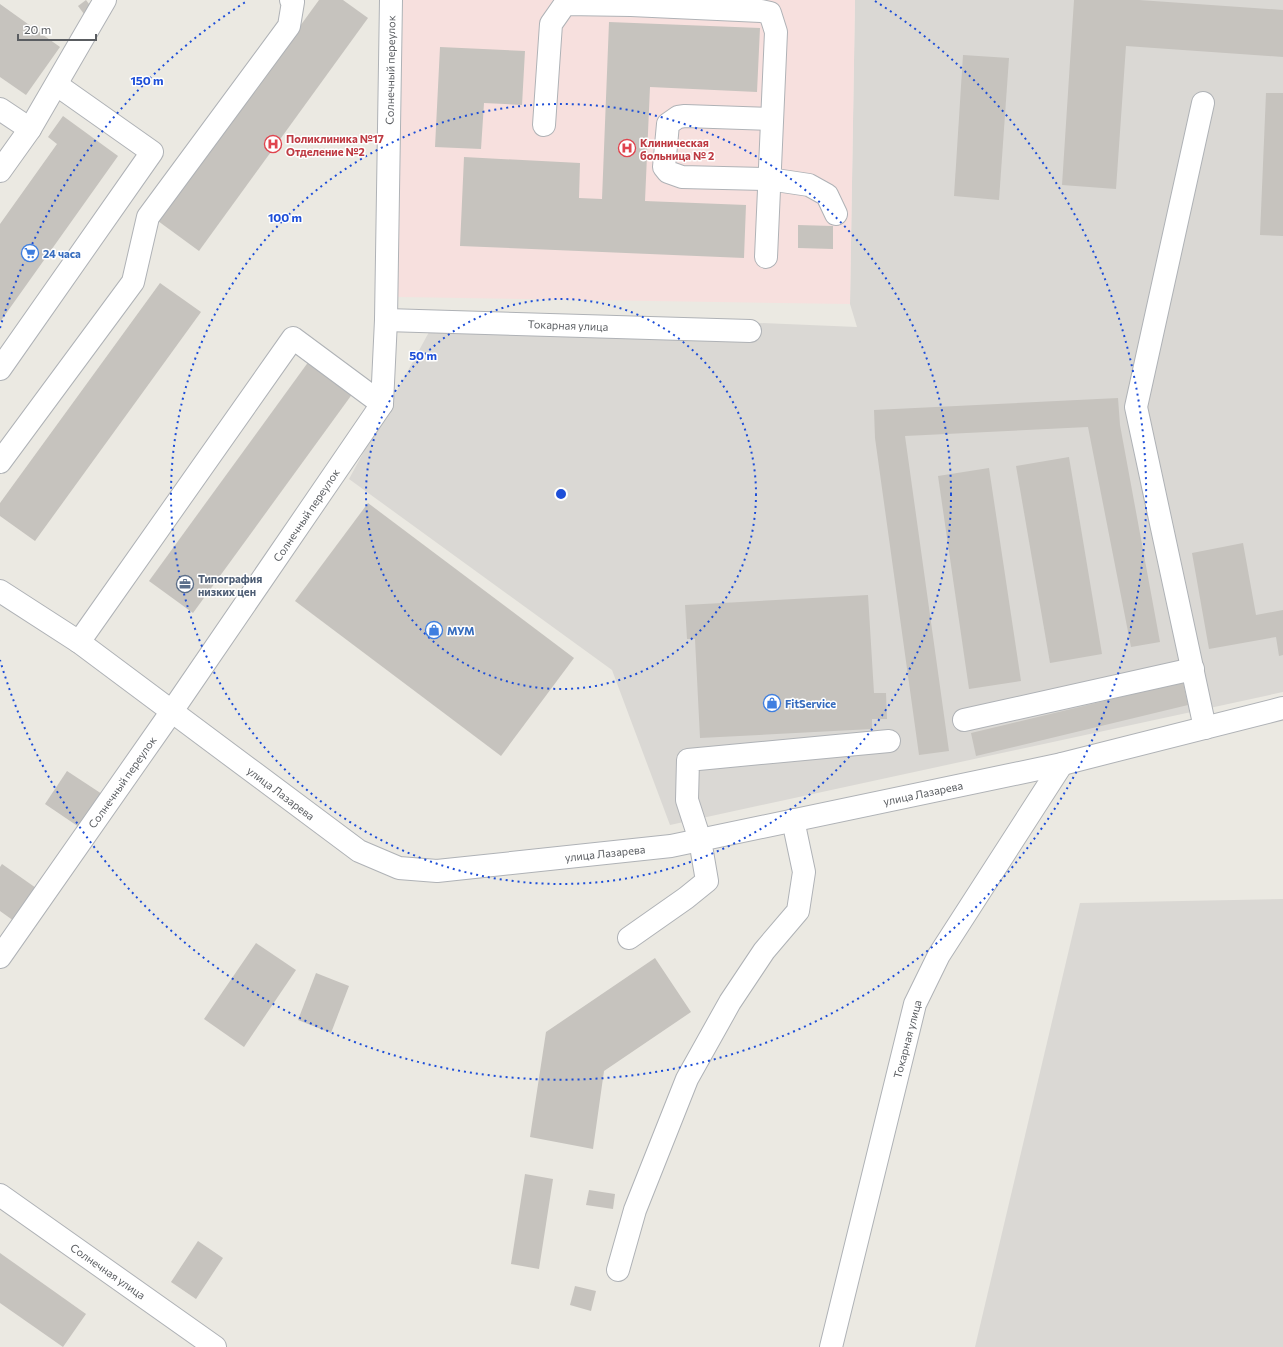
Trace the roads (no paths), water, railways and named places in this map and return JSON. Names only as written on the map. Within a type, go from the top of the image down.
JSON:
[{"type":"street","points":[[0,171],[30,129],[106,0]]},
{"type":"street","points":[[0,462],[133,282],[148,217],[289,26],[293,2],[292,0]]},
{"type":"street","name":"Солнечный переулок","points":[[0,958],[172,711],[382,404],[386,320],[391,0]]},
{"type":"street","points":[[544,125],[551,24],[565,2],[632,3],[761,11],[770,13],[776,32],[766,257]]},
{"type":"street","points":[[0,370],[152,152],[57,85]]},
{"type":"street","points":[[1203,103],[1136,407],[1206,728]]},
{"type":"street","points":[[0,109],[30,129]]},
{"type":"street","points":[[772,120],[685,116],[678,117],[668,124],[664,167],[668,172],[682,177],[769,179],[810,185],[826,195],[836,214]]},
{"type":"street","name":"Токарная улица","points":[[386,320],[750,331]]},
{"type":"street","points":[[79,642],[293,338],[382,404]]},
{"type":"street","name":"улица Лазарева","points":[[0,591],[79,642],[359,851],[399,868],[437,871],[671,846],[1062,764],[1283,708]]},
{"type":"street","points":[[964,720],[1193,668]]},
{"type":"street","points":[[628,938],[686,898],[707,881],[700,840],[687,800],[688,760],[889,741]]},
{"type":"street","name":"Токарная улица","points":[[831,1347],[915,1004],[939,955],[1062,764]]},
{"type":"street","points":[[618,1270],[635,1210],[688,1079],[730,1002],[764,951],[798,911],[804,872],[793,820]]},
{"type":"street","name":"Солнечная улица","points":[[0,1194],[215,1347]]},
{"type":"place","name":"Поликлиника №17 Отделение №2","points":[[273,144]]},
{"type":"place","name":"Клиническая больница № 2","points":[[627,148]]},
{"type":"place","name":"24 часа","points":[[30,253]]},
{"type":"place","name":"Типография низких цен","points":[[185,584]]},
{"type":"place","name":"МУМ","points":[[434,630]]},
{"type":"place","name":"FitService","points":[[772,703]]}]
